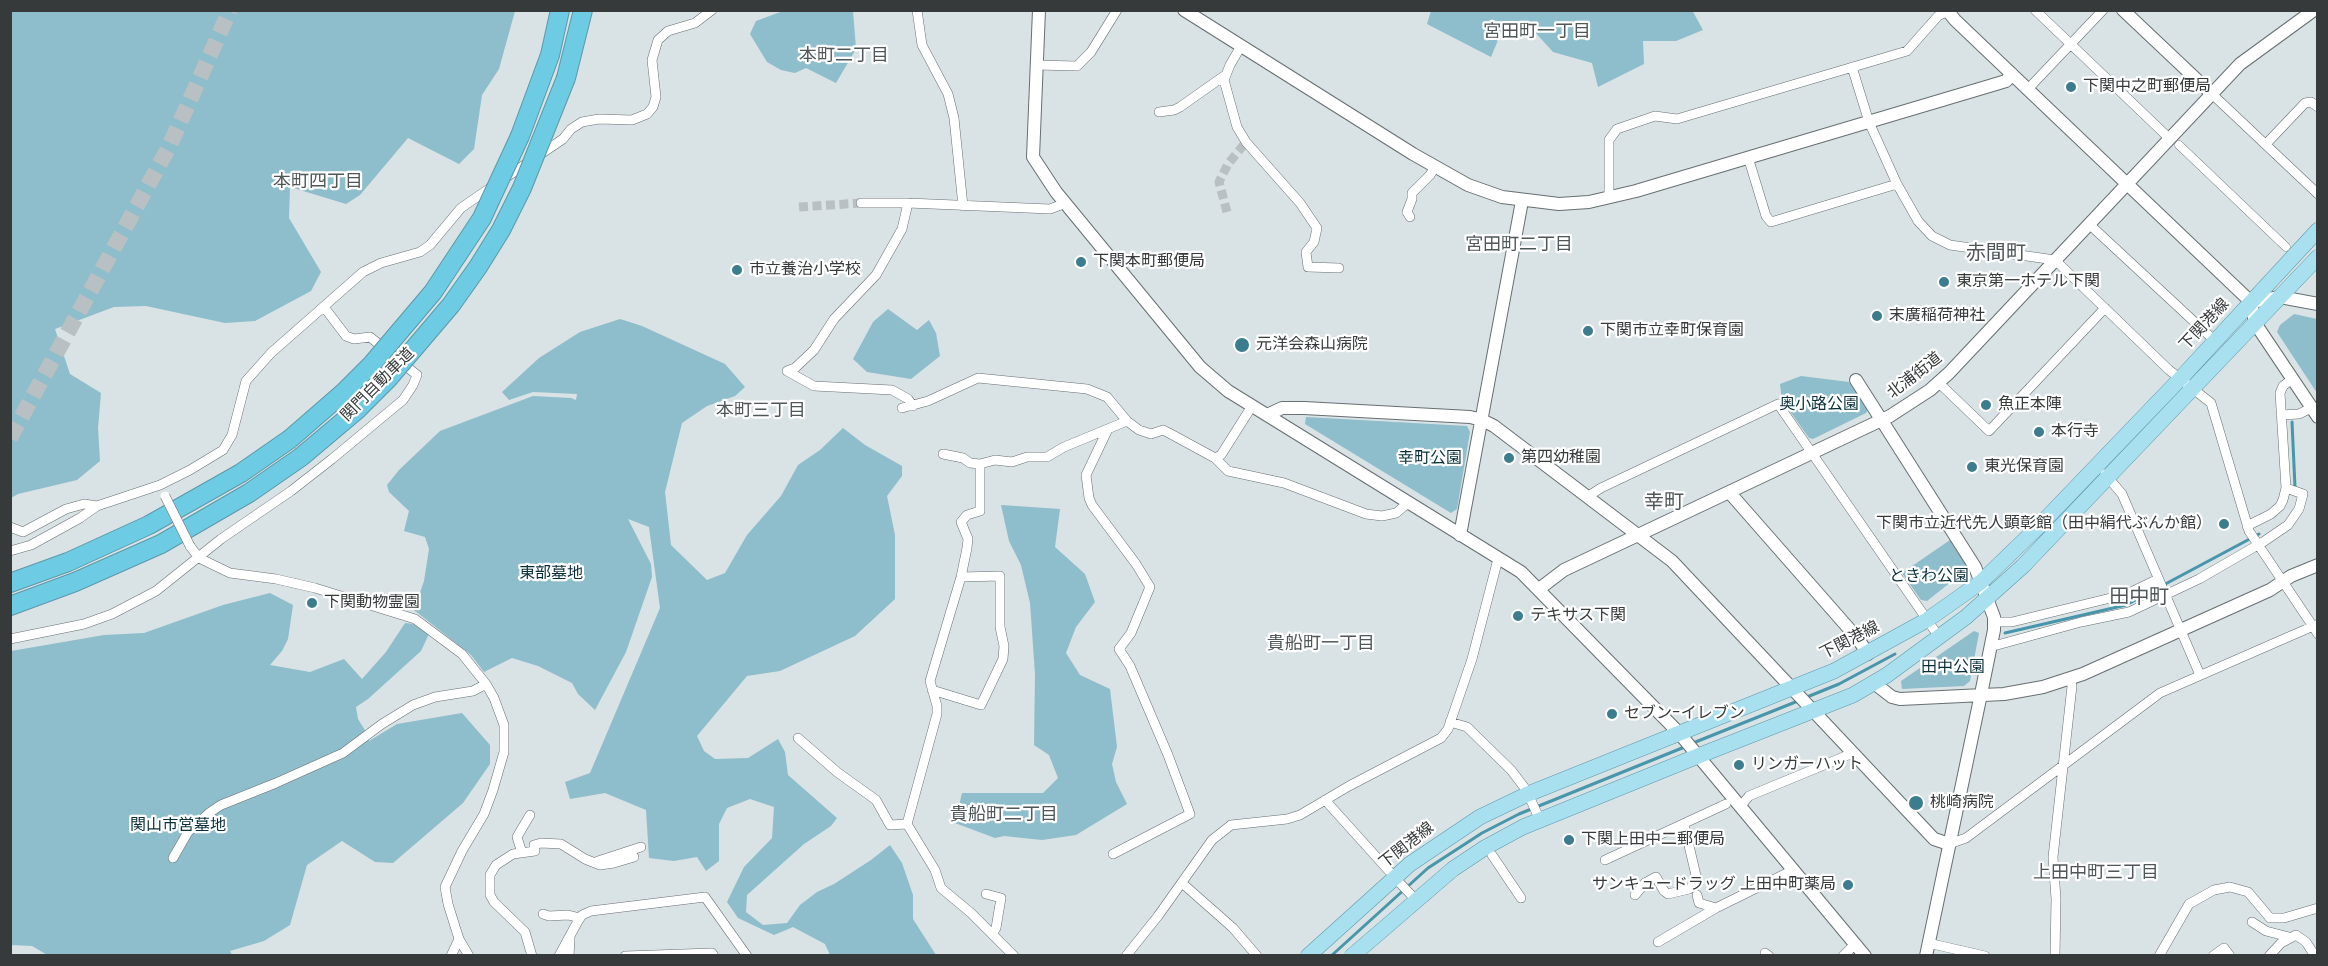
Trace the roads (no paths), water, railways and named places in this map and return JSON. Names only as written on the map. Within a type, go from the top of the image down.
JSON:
[{"type":"highway","points":[[520,136],[542,57],[549,10]]},
{"type":"highway","name":"関門自動車道","points":[[10,583],[68,562],[149,525],[241,473],[290,439],[372,364],[433,292],[482,218],[520,136],[550,55],[560,10]]},
{"type":"highway","name":"関門自動車道","points":[[10,606],[75,582],[161,544],[249,493],[301,457],[388,379],[422,341],[471,276],[501,230],[540,146],[566,78],[583,10]]},
{"type":"main road","name":"下関港線","points":[[1308,956],[1416,860],[1462,827],[1500,806],[1528,794],[1853,695],[1939,638],[1988,598],[2052,537],[2102,471],[2180,379],[2318,230]]},
{"type":"main road","name":"下関港線","points":[[1352,956],[1413,897],[1486,847],[1539,817],[1868,654],[1927,620],[1981,582],[2193,389],[2318,257]]},
{"type":"street","points":[[10,551],[31,545],[97,506],[160,485],[223,450],[232,435],[246,381],[271,353],[363,272],[381,263],[415,255],[425,248],[461,208],[563,139],[578,125],[600,119],[632,120],[646,114],[653,107],[656,97],[652,60],[658,40],[668,31],[695,23],[712,10]]},
{"type":"street","points":[[917,10],[922,45],[948,94],[954,118],[963,206]]},
{"type":"street","points":[[1039,10],[1033,157],[1044,176],[1066,204],[1200,367],[1228,391],[1521,572],[1688,745],[1865,956]]},
{"type":"street","points":[[1036,65],[1077,66],[1091,52],[1117,10]]},
{"type":"street","points":[[1184,10],[1435,167],[1468,185],[1502,197],[1559,204],[1609,198],[2006,81],[2012,74]]},
{"type":"street","points":[[2035,10],[2286,247]]},
{"type":"street","points":[[2028,89],[2103,10]]},
{"type":"street","points":[[2123,10],[2318,194]]},
{"type":"street","name":"北浦街道","points":[[1539,589],[1554,576],[1881,419],[1906,406],[1939,383],[2128,184],[2175,142],[2212,94],[2247,58],[2314,10]]},
{"type":"street","points":[[1609,198],[1609,140],[1617,129],[1647,117],[1677,118],[1907,51],[1938,16],[1947,11],[2251,302],[2255,323],[2314,412],[2281,415]]},
{"type":"street","points":[[1159,111],[1174,110],[1224,76],[1241,46]]},
{"type":"street","points":[[1267,415],[1282,408],[1304,408],[1470,417],[1494,426],[1672,561],[1934,839],[1949,844],[1966,838],[2152,698],[2200,675],[2316,628],[2256,543],[2248,528],[2211,402],[2180,379],[2055,260],[1950,245],[1932,236],[1918,220],[1897,184],[1869,122],[1852,67]]},
{"type":"street","points":[[1224,76],[1229,106],[1239,132],[1300,203],[1317,228],[1314,242],[1306,252],[1308,267],[1339,268]]},
{"type":"street","points":[[2266,144],[2305,103],[2311,102],[2318,107]]},
{"type":"street","points":[[1748,157],[1766,216],[1771,222],[1897,184]]},
{"type":"street","points":[[1410,217],[1407,212],[1412,193],[1431,175],[1435,167]]},
{"type":"street","points":[[1460,535],[1522,201]]},
{"type":"street","points":[[908,202],[902,229],[876,275],[834,319],[814,350],[795,368],[787,371],[814,386],[892,390],[908,399],[913,406]]},
{"type":"street","points":[[861,203],[908,202],[1050,209],[1066,204]]},
{"type":"street","points":[[2089,224],[2215,341]]},
{"type":"street","points":[[2251,302],[2280,297],[2318,304]]},
{"type":"street","points":[[10,639],[70,628],[112,614],[156,591],[221,539],[291,491],[403,400],[417,375],[370,337],[350,338],[324,308]]},
{"type":"street","points":[[1939,383],[1989,431],[2105,308]]},
{"type":"street","points":[[902,408],[928,401],[978,378],[1087,389],[1107,397],[1127,421],[1139,430],[1151,434],[1163,430],[1215,458],[1228,471],[1284,483],[1366,514],[1390,515],[1408,503]]},
{"type":"street","points":[[2248,528],[2276,511],[2283,500],[2286,488],[2281,389],[2292,379]]},
{"type":"street","points":[[1856,380],[1975,567],[1988,598],[1994,622],[1926,956]]},
{"type":"street","points":[[1587,497],[1601,488],[1778,404],[1939,638]]},
{"type":"street","points":[[1215,458],[1221,455],[1252,406]]},
{"type":"street","points":[[943,454],[980,464],[995,460],[1012,462],[1027,457],[1047,457],[1089,436],[1127,421]]},
{"type":"street","points":[[1107,430],[1086,475],[1089,498],[1150,587],[1131,633],[1119,649],[1130,666],[1190,814],[1113,854]]},
{"type":"street","points":[[980,464],[980,511],[967,515],[962,522],[968,539],[961,577],[930,681],[937,714],[907,824],[935,870],[941,888],[1014,956]]},
{"type":"street","points":[[2102,471],[2122,494],[2200,675]]},
{"type":"street","points":[[160,485],[190,546],[199,558],[230,573],[276,579],[315,588],[381,610],[407,615],[431,629],[462,654],[486,684],[504,724],[504,752],[483,814],[446,886],[448,904],[459,939],[469,956]]},
{"type":"street","points":[[1990,647],[2061,627],[2129,612],[2164,594],[2288,525],[2299,509],[2303,494],[2286,488]]},
{"type":"street","points":[[1729,492],[1858,639],[1868,654]]},
{"type":"street","points":[[10,527],[23,532],[66,509],[84,504],[97,506]]},
{"type":"street","points":[[1126,956],[1148,930],[1212,840],[1231,825],[1292,818],[1300,815],[1441,738],[1450,722],[1472,659],[1498,559]]},
{"type":"street","points":[[1874,683],[1892,697],[1900,699],[2020,692],[2070,678],[2270,590],[2282,581],[2318,565]]},
{"type":"street","points":[[932,690],[981,705],[1003,658],[1004,646],[1000,627],[1000,576],[961,577]]},
{"type":"street","points":[[1994,622],[2012,622],[2127,594],[2159,580]]},
{"type":"street","points":[[2055,956],[2056,899],[2053,857],[2072,686],[2070,678]]},
{"type":"street","points":[[173,858],[188,832],[221,805],[343,753],[382,724],[413,705],[435,697],[473,691],[486,684]]},
{"type":"street","points":[[1450,722],[1467,728],[1511,770],[1528,794],[1539,817]]},
{"type":"street","points":[[798,738],[837,772],[876,800],[890,825],[907,824]]},
{"type":"street","points":[[1740,807],[1749,796],[1853,753]]},
{"type":"street","points":[[1325,800],[1413,897]]},
{"type":"street","points":[[1605,860],[1726,804]]},
{"type":"street","points":[[522,853],[517,837],[530,815]]},
{"type":"street","points":[[1635,895],[1656,877],[1668,894],[1689,889],[1696,883],[1684,824]]},
{"type":"street","points":[[532,956],[525,932],[494,902],[490,894],[490,875],[493,868],[507,857],[535,851],[534,845],[541,843],[561,844],[593,862],[604,865],[634,856]]},
{"type":"street","points":[[593,862],[641,847]]},
{"type":"street","points":[[1491,855],[1521,898]]},
{"type":"street","points":[[1658,942],[1716,908],[1794,870]]},
{"type":"street","points":[[1182,884],[1233,928],[1257,956]]},
{"type":"street","points":[[2159,956],[2189,904],[2214,890],[2230,887],[2248,892],[2270,918],[2284,918],[2318,908]]},
{"type":"street","points":[[986,894],[1001,898],[996,928],[992,934]]},
{"type":"street","points":[[1697,895],[1699,903],[1716,908]]},
{"type":"street","points":[[559,956],[580,918],[591,911],[705,897],[747,956]]},
{"type":"street","points":[[543,914],[580,918]]},
{"type":"street","points":[[2252,922],[2266,931],[2289,938]]},
{"type":"street","points":[[2269,956],[2289,938],[2296,936],[2302,938],[2315,956]]},
{"type":"street","points":[[569,956],[570,937]]},
{"type":"street","points":[[452,956],[459,939]]},
{"type":"street","points":[[1928,943],[1985,956]]},
{"type":"street","points":[[1843,956],[1855,944]]},
{"type":"street","points":[[2213,956],[2224,948],[2230,956]]},
{"type":"street","points":[[625,956],[712,953],[714,956]]},
{"type":"waterway","points":[[2292,422],[2295,487]]},
{"type":"waterway","points":[[2005,633],[2126,605],[2259,534]]},
{"type":"waterway","points":[[1807,697],[1839,684],[1895,654]]},
{"type":"waterway","points":[[1693,743],[1798,701]]},
{"type":"waterway","points":[[1331,956],[1428,868],[1482,833],[1519,814],[1687,746]]},
{"type":"tunnel","points":[[10,438],[169,147],[230,10]]},
{"type":"tunnel","points":[[1227,212],[1219,182],[1228,164],[1246,142]]},
{"type":"tunnel","points":[[799,207],[861,203]]},
{"type":"place","name":"下関中之町郵便局","points":[[2071,87]]},
{"type":"place","name":"下関本町郵便局","points":[[1081,262]]},
{"type":"place","name":"市立養治小学校","points":[[737,270]]},
{"type":"place","name":"東京第一ホテル下関","points":[[1944,282]]},
{"type":"place","name":"末廣稲荷神社","points":[[1877,316]]},
{"type":"place","name":"下関市立幸町保育園","points":[[1588,331]]},
{"type":"place","name":"元洋会森山病院","points":[[1242,345]]},
{"type":"place","name":"魚正本陣","points":[[1986,405]]},
{"type":"place","name":"本行寺","points":[[2039,432]]},
{"type":"place","name":"第四幼稚園","points":[[1509,458]]},
{"type":"place","name":"東光保育園","points":[[1972,467]]},
{"type":"place","name":"下関市立近代先人顕彰館（田中絹代ぶんか館）","points":[[2224,524]]},
{"type":"place","name":"下関動物霊園","points":[[312,603]]},
{"type":"place","name":"テキサス下関","points":[[1518,616]]},
{"type":"place","name":"セブン-イレブン","points":[[1612,714]]},
{"type":"place","name":"リンガーハット","points":[[1739,765]]},
{"type":"place","name":"桃崎病院","points":[[1916,803]]},
{"type":"place","name":"下関上田中二郵便局","points":[[1569,840]]},
{"type":"place","name":"サンキュードラッグ 上田中町薬局","points":[[1848,885]]},
{"type":"district","name":"宮田町一丁目","points":[[1537,32]]},
{"type":"district","name":"本町二丁目","points":[[844,56]]},
{"type":"district","name":"本町四丁目","points":[[318,182]]},
{"type":"district","name":"宮田町二丁目","points":[[1519,245]]},
{"type":"district","name":"赤間町","points":[[1996,254]]},
{"type":"district","name":"本町三丁目","points":[[761,411]]},
{"type":"district","name":"幸町","points":[[1664,503]]},
{"type":"district","name":"田中町","points":[[2139,598]]},
{"type":"district","name":"貴船町一丁目","points":[[1321,644]]},
{"type":"district","name":"貴船町二丁目","points":[[1004,815]]},
{"type":"district","name":"上田中町三丁目","points":[[2096,873]]},
{"type":"park label","name":"奥小路公園","points":[[1819,405]]},
{"type":"park label","name":"幸町公園","points":[[1430,459]]},
{"type":"park label","name":"東部墓地","points":[[551,574]]},
{"type":"park label","name":"ときわ公園","points":[[1929,577]]},
{"type":"park label","name":"田中公園","points":[[1953,668]]},
{"type":"park label","name":"関山市営墓地","points":[[178,826]]}]
